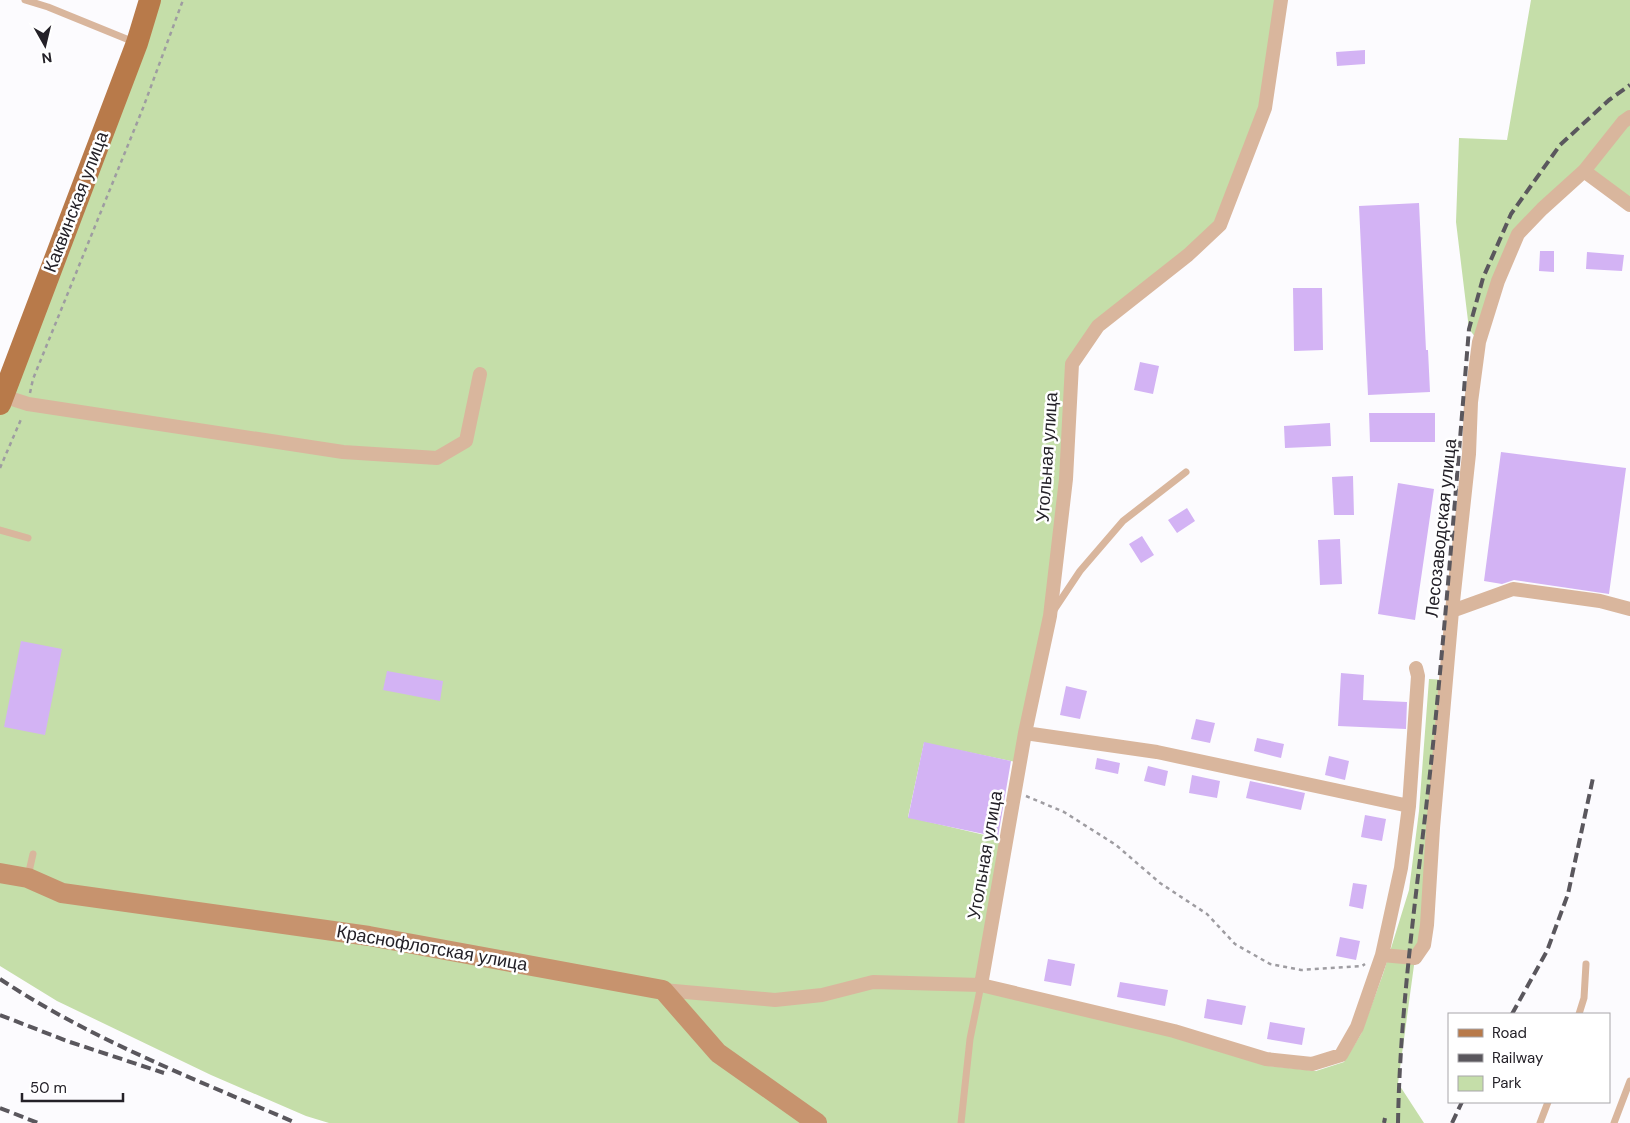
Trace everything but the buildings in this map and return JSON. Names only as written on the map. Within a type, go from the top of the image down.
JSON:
[{"type":"main road","name":"Каквинская улица","points":[[2,400],[137,43],[150,0]]},
{"type":"street","name":"Угольная улица","points":[[981,985],[1025,733],[1050,616],[1066,479],[1072,364],[1098,326],[1188,255],[1220,225],[1265,108],[1281,0]]},
{"type":"street","name":"Лесозаводская улица","points":[[1382,955],[1415,958],[1424,945],[1452,611],[1469,454],[1471,402],[1479,342],[1498,281],[1518,234],[1542,209],[1584,171],[1623,122],[1630,117]]},
{"type":"street","points":[[1584,171],[1630,205]]},
{"type":"street","points":[[2,400],[343,452],[437,458],[466,441],[480,374]]},
{"type":"street","points":[[1452,611],[1514,589],[1600,601],[1630,609]]},
{"type":"street","points":[[663,990],[775,1000],[822,995],[873,982],[981,985],[1174,1031],[1266,1059],[1312,1064],[1341,1055],[1357,1027],[1382,955],[1401,868],[1409,806],[1418,676],[1416,668]]},
{"type":"street","points":[[1025,733],[1157,752],[1409,806]]},
{"type":"street","name":"Краснофлотская улица","points":[[0,873],[28,878],[62,893],[369,936],[663,990]]},
{"type":"street","points":[[663,990],[718,1052],[816,1123]]},
{"type":"lane","points":[[25,0],[48,7],[137,43]]},
{"type":"lane","points":[[48,7],[54,0]]},
{"type":"lane","points":[[1050,616],[1080,571],[1123,521],[1186,472]]},
{"type":"lane","points":[[0,530],[28,538]]},
{"type":"lane","points":[[28,878],[33,854]]},
{"type":"lane","points":[[1579,1013],[1584,998],[1586,964]]},
{"type":"lane","points":[[961,1123],[970,1039],[981,985]]},
{"type":"lane","points":[[1614,1123],[1630,1081]]},
{"type":"lane","points":[[1540,1123],[1548,1103]]},
{"type":"path","points":[[0,468],[28,404],[33,379],[143,108],[183,0]]},
{"type":"path","points":[[1015,792],[1064,812],[1116,845],[1160,883],[1207,914],[1235,944],[1270,964],[1301,970],[1362,966],[1382,955]]},
{"type":"green space","points":[[150,0],[1281,0],[1265,108],[1220,225],[1098,326],[1072,364],[1066,479],[1020,763],[924,743],[908,817],[1006,840],[981,985],[1174,1031],[1269,1066],[1316,1071],[1344,1062],[1361,1034],[1383,974],[1409,890],[1419,811],[1429,679],[1446,680],[1428,923],[1415,958],[1398,1083],[1424,1123],[329,1123],[306,1116],[211,1075],[57,1001],[0,966],[0,404]]},
{"type":"green space","points":[[1531,0],[1630,0],[1630,205],[1584,171],[1518,234],[1479,342],[1469,329],[1456,222],[1459,138],[1507,140]]},
{"type":"railway","points":[[1398,1123],[1399,1078],[1406,988],[1431,764],[1469,329],[1483,278],[1511,214],[1560,145],[1609,100],[1630,85]]},
{"type":"railway","points":[[1513,1013],[1547,951],[1568,894],[1593,778]]},
{"type":"railway","points":[[0,979],[35,1001],[107,1040],[296,1123]]},
{"type":"railway","points":[[0,1015],[67,1041],[164,1073]]},
{"type":"railway","points":[[1452,1123],[1462,1103]]},
{"type":"railway","points":[[0,1108],[38,1123]]},
{"type":"railway","points":[[1384,1123],[1385,1118]]}]
